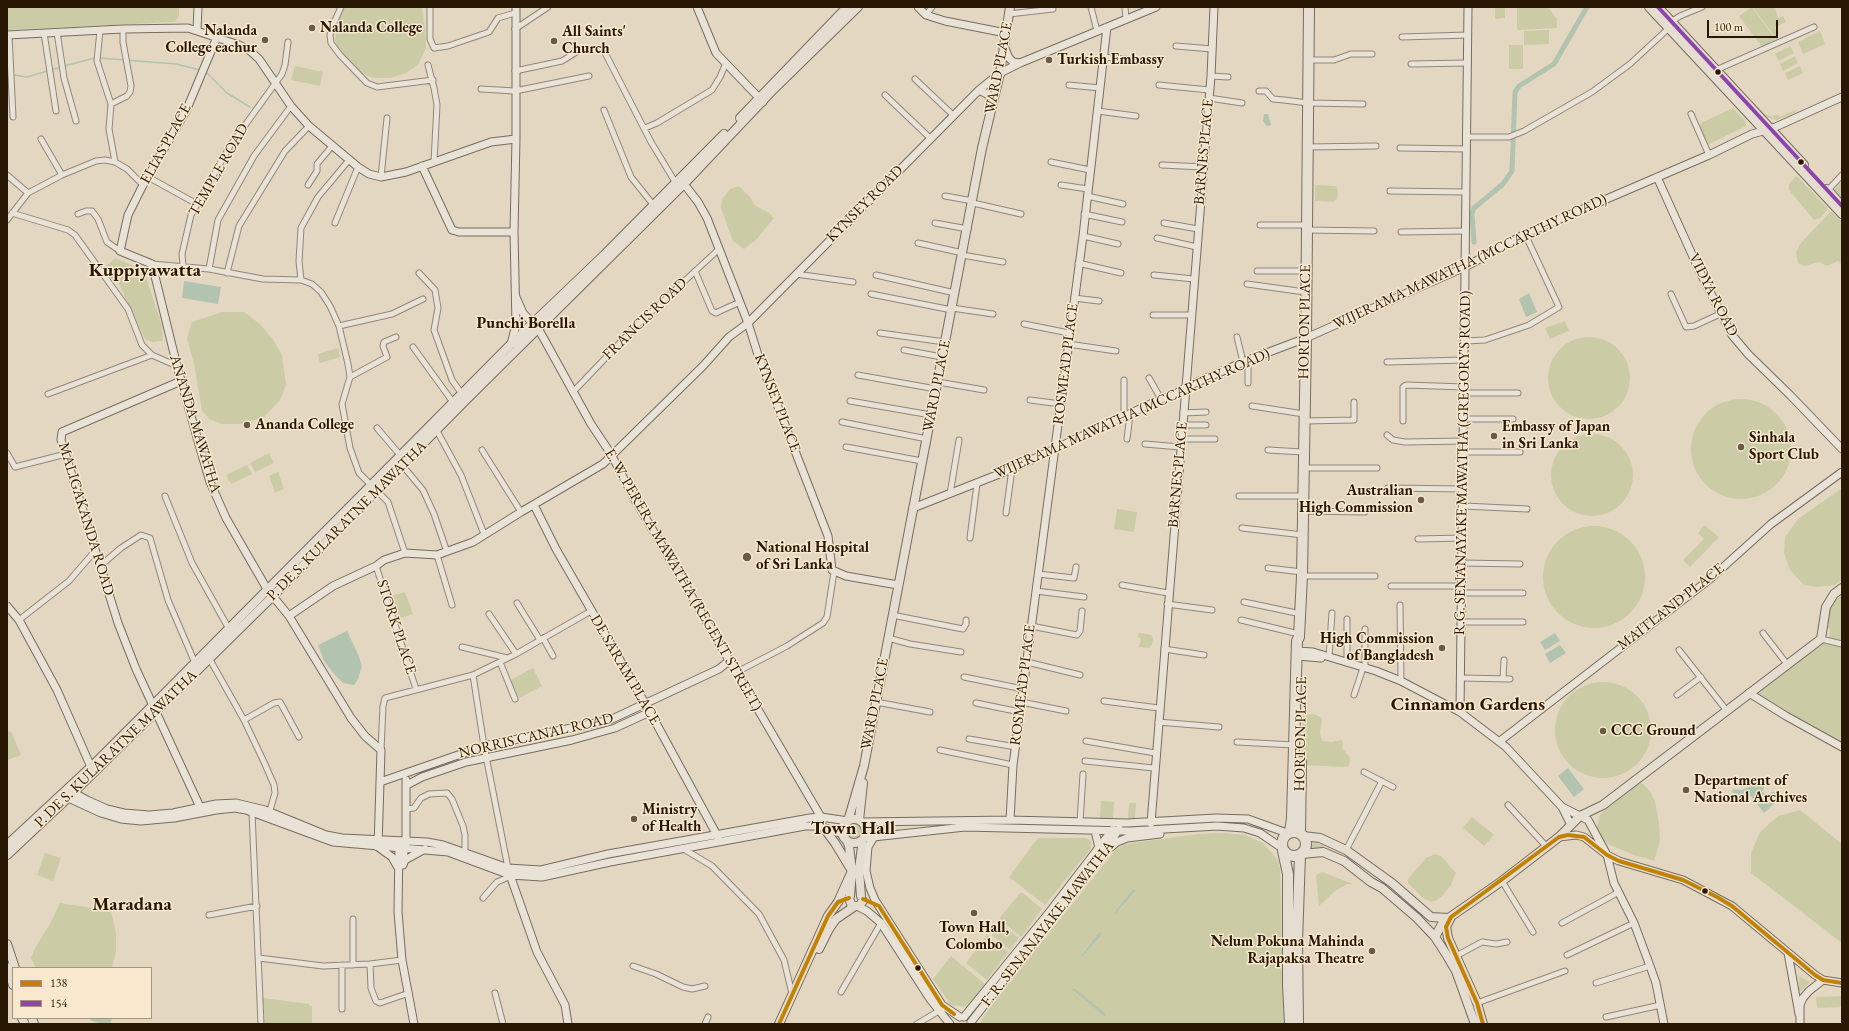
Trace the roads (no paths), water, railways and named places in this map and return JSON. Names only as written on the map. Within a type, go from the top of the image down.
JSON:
[{"type":"highway","name":"HORTON PLACE","points":[[1295,834],[1300,654],[1297,641],[1299,636],[1301,614],[1306,338],[1305,292],[1309,7]]},
{"type":"highway","name":"HORTON PLACE","points":[[1295,834],[1292,820],[1294,745],[1300,654]]},
{"type":"highway","points":[[1290,1024],[1288,985],[1288,874],[1282,840],[1295,834],[1306,847],[1301,854],[1297,974],[1298,1024]]},
{"type":"highway","points":[[1283,850],[1293,856],[1301,854]]},
{"type":"main road","points":[[761,99],[847,7]]},
{"type":"main road","points":[[761,99],[858,7]]},
{"type":"main road","points":[[1649,7],[1670,25],[1716,70],[1842,214]]},
{"type":"main road","points":[[1658,7],[1670,25],[1768,130],[1842,206]]},
{"type":"main road","name":"WARD PLACE","points":[[848,821],[864,766],[968,229],[982,148],[1000,73],[1010,10]]},
{"type":"main road","name":"P. DE S. KULARATNE MAWATHA","points":[[375,488],[401,456],[456,406],[656,207],[761,99]]},
{"type":"main road","name":"P. DE S. KULARATNE MAWATHA","points":[[7,845],[67,794],[91,767],[209,658],[270,593],[375,488],[402,465],[437,431],[456,406],[462,394],[511,344],[527,334]]},
{"type":"main road","points":[[1435,937],[1440,925],[1502,881],[1559,837],[1580,816],[1603,805],[1821,639],[1826,607],[1834,594],[1842,588]]},
{"type":"main road","name":"P. DE S. KULARATNE MAWATHA","points":[[7,855],[155,708],[195,663],[229,629],[270,593]]},
{"type":"main road","name":"WARD PLACE","points":[[860,821],[864,766]]},
{"type":"main road","points":[[855,819],[860,821],[866,831],[859,870],[860,902],[851,904],[850,897],[852,871],[849,846],[844,837],[843,827],[848,821],[855,819]]},
{"type":"main road","points":[[824,828],[835,842],[852,871]]},
{"type":"main road","points":[[1295,834],[1320,838],[1346,850],[1392,883],[1431,917],[1451,917]]},
{"type":"main road","points":[[844,837],[852,843],[864,838]]},
{"type":"main road","points":[[1301,854],[1323,852],[1344,861],[1371,882],[1382,888],[1423,925],[1435,937],[1456,971],[1475,1024]]},
{"type":"main road","points":[[779,1024],[828,916],[838,902],[852,871]]},
{"type":"main road","points":[[838,902],[856,893],[860,902]]},
{"type":"main road","points":[[785,1024],[828,929],[836,919],[860,902]]},
{"type":"main road","points":[[1423,925],[1429,923],[1431,917]]},
{"type":"main road","points":[[1451,917],[1446,932],[1477,1003],[1483,1024]]},
{"type":"main road","points":[[7,944],[15,967]]},
{"type":"main road","points":[[7,967],[12,983]]},
{"type":"main road","points":[[1462,988],[1472,993]]},
{"type":"street","points":[[197,30],[198,7]]},
{"type":"street","points":[[341,7],[330,35],[331,43],[340,55],[367,83],[377,87],[433,80]]},
{"type":"street","points":[[430,7],[430,39],[432,47],[434,48],[448,46],[489,32],[498,18],[516,10],[514,232],[516,325],[511,344]]},
{"type":"street","points":[[515,29],[548,7]]},
{"type":"street","points":[[697,7],[716,53],[761,99]]},
{"type":"street","points":[[918,7],[926,15],[1006,33]]},
{"type":"street","points":[[926,15],[932,7]]},
{"type":"street","points":[[1091,7],[1098,31]]},
{"type":"street","points":[[1126,7],[1126,19]]},
{"type":"street","name":"KYNSEY ROAD","points":[[437,555],[473,542],[596,468],[704,366],[729,337],[748,323],[978,90],[1000,73],[1020,63],[1156,7]]},
{"type":"street","name":"BARNES PLACE","points":[[1151,823],[1155,753],[1210,90],[1214,7]]},
{"type":"street","name":"R.G. SENANAYAKE MAWATHA (GREGORY'S ROAD)","points":[[1460,712],[1462,678],[1462,564],[1464,506],[1465,231],[1468,7]]},
{"type":"street","points":[[1467,137],[1509,137],[1592,92],[1630,64],[1680,16],[1702,7]]},
{"type":"street","points":[[1010,10],[1052,9]]},
{"type":"street","points":[[13,117],[8,35],[171,27],[197,30],[249,50],[259,59],[291,106],[309,126],[349,160],[369,174],[381,177],[406,172],[491,142],[516,140]]},
{"type":"street","name":"ROSMEAD PLACE","points":[[1010,820],[1013,765],[1061,404],[1078,263],[1083,236],[1084,214],[1107,27]]},
{"type":"street","points":[[1716,70],[1814,27]]},
{"type":"street","points":[[110,104],[124,99],[130,92],[131,86],[126,60],[123,29]]},
{"type":"street","points":[[100,30],[97,58],[110,104],[109,129],[115,162]]},
{"type":"street","points":[[56,32],[62,67],[76,121]]},
{"type":"street","points":[[44,33],[56,111]]},
{"type":"street","points":[[1402,37],[1468,35]]},
{"type":"street","name":"ELIAS PLACE","points":[[120,251],[128,216],[143,185],[186,111],[217,38]]},
{"type":"street","name":"TEMPLE ROAD","points":[[184,266],[182,254],[191,215],[230,146],[282,74],[285,65],[288,42]]},
{"type":"street","points":[[1004,46],[1009,58],[1013,62],[1020,63]]},
{"type":"street","points":[[1176,46],[1212,49]]},
{"type":"street","points":[[603,48],[651,142],[679,183]]},
{"type":"street","points":[[515,71],[562,61],[578,51]]},
{"type":"street","points":[[1308,60],[1334,60],[1351,54],[1372,54]]},
{"type":"street","points":[[1103,57],[1145,61]]},
{"type":"street","points":[[1411,64],[1468,63]]},
{"type":"street","points":[[645,128],[657,123],[712,90],[726,64]]},
{"type":"street","points":[[428,65],[433,80],[436,105],[434,162]]},
{"type":"street","points":[[481,90],[515,91],[590,76]]},
{"type":"street","points":[[1211,76],[1228,77]]},
{"type":"street","points":[[915,80],[953,115]]},
{"type":"street","points":[[1069,85],[1100,88]]},
{"type":"street","points":[[1158,85],[1210,90]]},
{"type":"street","points":[[978,90],[989,95],[992,106]]},
{"type":"street","points":[[1259,91],[1266,91],[1273,99],[1308,103],[1363,104]]},
{"type":"street","points":[[885,95],[930,138]]},
{"type":"street","name":"WIJERAMA MAWATHA (MCCARTHY ROAD)","points":[[913,508],[1012,469],[1161,399],[1174,395],[1186,387],[1245,361],[1306,338],[1465,267],[1525,234],[1709,155],[1752,134],[1768,130],[1842,97]]},
{"type":"street","points":[[1209,98],[1242,103]]},
{"type":"street","points":[[209,269],[218,220],[254,156],[291,106]]},
{"type":"street","points":[[604,110],[631,177],[656,207]]},
{"type":"street","points":[[1097,111],[1136,116]]},
{"type":"street","points":[[1691,114],[1709,155]]},
{"type":"street","points":[[381,177],[388,118]]},
{"type":"street","points":[[227,273],[239,226],[285,151],[309,126]]},
{"type":"street","points":[[41,139],[62,175]]},
{"type":"street","points":[[308,185],[317,171],[317,164],[332,146]]},
{"type":"street","points":[[1307,147],[1376,146]]},
{"type":"street","points":[[1400,148],[1467,148]]},
{"type":"street","points":[[7,220],[28,193],[62,175],[96,161],[105,160],[115,162],[127,169],[143,185]]},
{"type":"street","points":[[301,280],[299,261],[302,228],[318,197],[349,160]]},
{"type":"street","points":[[1051,162],[1090,170]]},
{"type":"street","points":[[1162,165],[1203,167]]},
{"type":"street","points":[[422,166],[452,230],[459,232],[514,232]]},
{"type":"street","points":[[335,223],[358,167]]},
{"type":"street","points":[[7,175],[28,193]]},
{"type":"street","points":[[1828,190],[1842,175]]},
{"type":"street","points":[[148,177],[197,204]]},
{"type":"street","name":"VIDYA ROAD","points":[[1657,177],[1720,314],[1732,335],[1748,354],[1842,449]]},
{"type":"street","name":"KYNSEY PLACE","points":[[679,183],[698,202],[707,218],[719,248],[748,323],[759,358],[828,536],[831,550],[830,566],[834,572]]},
{"type":"street","points":[[1061,185],[1123,204]]},
{"type":"street","points":[[1390,191],[1466,192]]},
{"type":"street","points":[[945,196],[1021,214]]},
{"type":"street","points":[[78,214],[86,211],[92,211],[98,219],[107,242],[120,251],[152,264],[209,269],[263,279],[301,280],[312,284],[321,292],[330,306],[339,326],[350,377],[342,404],[350,448],[359,473],[388,502],[405,553]]},
{"type":"street","points":[[12,213],[68,230],[75,235],[128,309],[142,345],[152,355],[177,366]]},
{"type":"street","points":[[1084,214],[1122,222]]},
{"type":"street","points":[[935,223],[968,229]]},
{"type":"street","points":[[1164,223],[1198,229]]},
{"type":"street","points":[[1260,225],[1374,231]]},
{"type":"street","points":[[1401,232],[1465,231]]},
{"type":"street","points":[[1465,341],[1485,340],[1528,325],[1558,306],[1525,234]]},
{"type":"street","points":[[1083,236],[1118,244]]},
{"type":"street","points":[[1157,238],[1197,247]]},
{"type":"street","points":[[918,243],[1003,262]]},
{"type":"street","name":"FRANCIS ROAD","points":[[573,392],[636,326],[719,248]]},
{"type":"street","points":[[1078,263],[1121,273]]},
{"type":"street","name":"ANANDA MAWATHA","points":[[152,264],[177,366],[210,482],[226,518],[270,593],[289,616],[351,718],[365,736],[381,750]]},
{"type":"street","points":[[1257,271],[1306,270]]},
{"type":"street","points":[[695,271],[712,311],[716,313],[740,302]]},
{"type":"street","points":[[419,272],[435,290],[438,308],[434,330],[452,380],[462,394]]},
{"type":"street","points":[[796,274],[853,282]]},
{"type":"street","points":[[876,275],[955,293]]},
{"type":"street","points":[[1154,275],[1194,279]]},
{"type":"street","points":[[1247,284],[1305,292]]},
{"type":"street","points":[[871,294],[952,309],[993,314]]},
{"type":"street","points":[[1671,294],[1686,327],[1694,326],[1720,314]]},
{"type":"street","name":"E. W. PERERA MAWATHA (REGENT STREET)","points":[[516,296],[523,313],[536,326],[591,424],[611,454],[634,498],[821,817]]},
{"type":"street","points":[[1074,298],[1099,301]]},
{"type":"street","points":[[339,326],[392,314],[423,299]]},
{"type":"street","points":[[1153,315],[1191,315]]},
{"type":"street","points":[[1024,324],[1069,332]]},
{"type":"street","points":[[516,325],[527,334],[546,344]]},
{"type":"street","points":[[880,332],[945,342]]},
{"type":"street","points":[[350,377],[387,357],[383,346],[384,342],[396,337]]},
{"type":"street","points":[[1237,337],[1245,361],[1248,383]]},
{"type":"street","points":[[1068,344],[1116,351]]},
{"type":"street","points":[[413,347],[456,406]]},
{"type":"street","points":[[904,350],[942,357]]},
{"type":"street","points":[[48,394],[152,355]]},
{"type":"street","points":[[1387,362],[1465,360]]},
{"type":"street","points":[[858,375],[984,390]]},
{"type":"street","points":[[1149,378],[1161,399]]},
{"type":"street","points":[[1124,380],[1127,415],[1127,439]]},
{"type":"street","name":"MALIGAKANDA ROAD","points":[[181,381],[62,432],[61,440],[118,623],[136,669],[200,807]]},
{"type":"street","points":[[1403,421],[1403,387],[1406,385],[1464,390],[1518,392]]},
{"type":"street","points":[[1030,400],[1061,404]]},
{"type":"street","points":[[850,401],[931,415]]},
{"type":"street","points":[[1252,406],[1304,417],[1354,420],[1354,402]]},
{"type":"street","points":[[1183,412],[1206,412]]},
{"type":"street","points":[[1464,419],[1513,418]]},
{"type":"street","points":[[842,422],[927,439]]},
{"type":"street","points":[[1182,425],[1206,425]]},
{"type":"street","points":[[326,427],[345,426]]},
{"type":"street","points":[[376,428],[401,456]]},
{"type":"street","points":[[437,431],[461,476],[484,534]]},
{"type":"street","points":[[1388,435],[1394,440],[1405,442],[1464,441]]},
{"type":"street","points":[[1145,444],[1181,443],[1215,439]]},
{"type":"street","points":[[950,494],[959,440]]},
{"type":"street","points":[[846,446],[922,461]]},
{"type":"street","points":[[482,450],[521,512]]},
{"type":"street","points":[[1268,450],[1303,452]]},
{"type":"street","points":[[1464,452],[1520,452]]},
{"type":"street","points":[[7,453],[15,467],[66,454]]},
{"type":"street","points":[[402,465],[423,490],[434,514],[447,552]]},
{"type":"street","points":[[1303,468],[1377,468]]},
{"type":"street","points":[[1006,513],[1012,469]]},
{"type":"street","name":"MAITLAND PLACE","points":[[1500,741],[1710,579],[1771,524],[1842,472]]},
{"type":"street","points":[[970,538],[977,484]]},
{"type":"street","points":[[1388,488],[1464,489]]},
{"type":"street","points":[[165,496],[192,563],[229,629]]},
{"type":"street","points":[[1239,496],[1303,496]]},
{"type":"street","name":"DE SARAM PLACE","points":[[534,505],[556,549],[650,712],[720,842]]},
{"type":"street","points":[[1464,506],[1527,509]]},
{"type":"street","points":[[1303,511],[1365,512]]},
{"type":"street","points":[[1242,528],[1302,535]]},
{"type":"street","points":[[100,566],[121,548],[141,535],[150,538],[168,600],[195,663]]},
{"type":"street","points":[[1418,539],[1463,538]]},
{"type":"street","points":[[19,620],[69,581],[95,551]]},
{"type":"street","points":[[289,616],[333,586],[376,566],[384,560],[405,553],[437,555],[452,605]]},
{"type":"street","points":[[1462,564],[1520,564]]},
{"type":"street","name":"STORK PLACE","points":[[376,566],[416,689]]},
{"type":"street","points":[[1038,574],[1074,578],[1076,567]]},
{"type":"street","points":[[1268,568],[1302,574],[1375,576]]},
{"type":"street","points":[[737,672],[787,646],[823,623],[827,617],[834,572],[846,576],[898,585]]},
{"type":"street","points":[[1122,585],[1168,593]]},
{"type":"street","points":[[1391,586],[1523,593]]},
{"type":"street","points":[[1036,591],[1084,597]]},
{"type":"street","points":[[1244,602],[1301,614]]},
{"type":"street","points":[[518,603],[553,656]]},
{"type":"street","points":[[1167,604],[1212,610]]},
{"type":"street","points":[[1400,605],[1401,681]]},
{"type":"street","points":[[7,606],[19,620],[57,690],[91,767]]},
{"type":"street","points":[[399,869],[392,857],[379,844],[383,706],[386,698],[473,675],[516,654],[591,611]]},
{"type":"street","points":[[1031,626],[1077,634],[1080,631],[1082,611]]},
{"type":"street","points":[[1329,657],[1332,613]]},
{"type":"street","points":[[489,614],[516,654]]},
{"type":"street","points":[[892,616],[963,628],[966,624],[966,620]]},
{"type":"street","points":[[1347,663],[1348,619]]},
{"type":"street","points":[[1241,620],[1299,636]]},
{"type":"street","points":[[1462,622],[1522,622]]},
{"type":"street","points":[[1354,695],[1364,668],[1365,629]]},
{"type":"street","points":[[1763,633],[1787,664]]},
{"type":"street","points":[[888,638],[910,644],[962,652]]},
{"type":"street","points":[[1821,639],[1842,644]]},
{"type":"street","points":[[462,647],[507,658]]},
{"type":"street","points":[[1164,649],[1204,655]]},
{"type":"street","points":[[1680,650],[1727,711]]},
{"type":"street","points":[[1300,654],[1313,652],[1401,681],[1460,712],[1500,741],[1562,807],[1571,825]]},
{"type":"street","points":[[1300,654],[1337,660]]},
{"type":"street","points":[[209,658],[244,720],[274,785],[276,793],[269,814]]},
{"type":"street","name":"NORRIS CANAL ROAD","points":[[380,782],[405,774],[452,755],[484,746],[610,720],[718,669],[730,660]]},
{"type":"street","points":[[1503,678],[1504,660]]},
{"type":"street","points":[[500,662],[515,699]]},
{"type":"street","points":[[1027,662],[1080,675]]},
{"type":"street","points":[[473,675],[484,746],[510,873],[537,952],[565,1005],[568,1024]]},
{"type":"street","points":[[964,677],[1023,689]]},
{"type":"street","points":[[1677,695],[1701,677]]},
{"type":"street","points":[[1462,678],[1510,679]]},
{"type":"street","points":[[1749,693],[1786,716],[1842,747]]},
{"type":"street","points":[[1104,701],[1159,708]]},
{"type":"street","points":[[244,720],[274,703],[280,702],[299,737]]},
{"type":"street","points":[[876,702],[930,712]]},
{"type":"street","points":[[1021,702],[1066,711]]},
{"type":"street","points":[[976,703],[1020,712]]},
{"type":"street","name":"NORRIS CANAL ROAD","points":[[407,785],[430,775],[487,758],[572,740],[615,728],[650,712]]},
{"type":"street","points":[[1158,722],[1219,727]]},
{"type":"street","points":[[969,739],[1016,747]]},
{"type":"street","points":[[1086,741],[1155,753]]},
{"type":"street","points":[[1238,742],[1294,745]]},
{"type":"street","points":[[940,750],[1013,765]]},
{"type":"street","points":[[1085,761],[1154,768]]},
{"type":"street","points":[[1364,772],[1393,787]]},
{"type":"street","points":[[405,774],[407,785],[406,809],[399,869],[398,912],[402,960],[414,1024]]},
{"type":"street","points":[[1080,822],[1083,774]]},
{"type":"street","points":[[1346,850],[1382,781]]},
{"type":"street","points":[[406,809],[414,808],[421,798],[429,794],[447,793],[452,799],[463,826],[465,835],[465,851]]},
{"type":"street","points":[[67,794],[102,813],[142,821],[174,818],[235,808],[269,814]]},
{"type":"street","points":[[67,794],[124,813],[149,815],[173,813],[200,807],[236,803],[326,835],[379,844],[443,845],[465,851],[510,873]]},
{"type":"street","points":[[1508,805],[1546,846]]},
{"type":"street","points":[[1562,807],[1588,820],[1607,855],[1618,892],[1634,923],[1650,966],[1661,1005],[1664,1024]]},
{"type":"street","points":[[252,812],[261,1024]]},
{"type":"street","points":[[482,898],[497,882],[510,873],[542,870],[608,854],[821,817],[848,821]]},
{"type":"street","points":[[860,821],[1010,820],[1151,823],[1216,818],[1248,819],[1295,834]]},
{"type":"street","name":"F. R. SENANAYAKE MAWATHA","points":[[971,1023],[1102,857],[1118,823]]},
{"type":"street","points":[[402,845],[448,852],[510,873],[542,877],[608,862],[805,826],[824,828],[844,837]]},
{"type":"street","points":[[864,838],[965,827],[1115,831],[1175,830],[1217,826],[1244,828],[1260,833],[1283,850]]},
{"type":"street","points":[[1102,857],[1114,844],[1121,840],[1164,834],[1175,830]]},
{"type":"street","points":[[1095,831],[1099,848]]},
{"type":"street","name":"F. R. SENANAYAKE MAWATHA","points":[[951,1024],[954,1020],[962,1017],[1099,848],[1115,831]]},
{"type":"street","points":[[1559,837],[1576,835],[1584,836],[1607,855],[1619,861],[1683,880],[1717,897],[1732,906],[1815,975],[1823,980],[1842,983]]},
{"type":"street","points":[[874,837],[868,847],[866,870],[870,888],[879,906],[942,1005],[971,1023]]},
{"type":"street","points":[[682,848],[712,866],[759,914],[784,960],[792,995]]},
{"type":"street","points":[[399,869],[406,860],[425,849]]},
{"type":"street","points":[[1502,881],[1533,932]]},
{"type":"street","points":[[1562,923],[1618,892]]},
{"type":"street","points":[[860,902],[879,906]]},
{"type":"street","points":[[860,902],[867,911],[881,923],[932,1002],[944,1024]]},
{"type":"street","points":[[209,915],[257,906]]},
{"type":"street","points":[[353,919],[354,965]]},
{"type":"street","points":[[841,992],[881,923]]},
{"type":"street","points":[[1568,955],[1634,923]]},
{"type":"street","points":[[1456,956],[1483,941],[1496,944],[1507,942]]},
{"type":"street","points":[[1788,952],[1800,1024]]},
{"type":"street","points":[[259,958],[323,966],[370,964],[402,960]]},
{"type":"street","points":[[370,964],[371,988],[376,1001],[380,1003],[408,993]]},
{"type":"street","points":[[342,965],[342,1009]]},
{"type":"street","points":[[633,966],[656,974],[683,987],[692,988],[705,986]]},
{"type":"street","points":[[1596,982],[1650,966]]},
{"type":"street","points":[[1477,1003],[1565,971]]},
{"type":"street","points":[[1799,1014],[1800,1005],[1803,998],[1823,980]]},
{"type":"street","points":[[495,993],[503,1024]]},
{"type":"street","points":[[932,1002],[951,1024]]},
{"type":"street","points":[[1606,1017],[1661,1005]]},
{"type":"street","points":[[916,1024],[937,1012]]},
{"type":"street","points":[[705,1024],[708,1017]]},
{"type":"waterway","points":[[1474,242],[1472,214],[1474,208],[1503,184],[1512,171],[1515,92],[1519,86],[1554,64],[1587,7]]},
{"type":"waterway","points":[[64,66],[95,58]]},
{"type":"waterway","points":[[99,58],[176,64],[200,70]]},
{"type":"waterway","points":[[7,74],[27,77],[61,67]]},
{"type":"waterway","points":[[206,72],[227,93],[250,107]]},
{"type":"place","name":"Nalanda College","points":[[312,28]]},
{"type":"place","name":"Nalanda College eachur","points":[[265,40]]},
{"type":"place","name":"All Saints' Church","points":[[554,41]]},
{"type":"place","name":"Turkish Embassy","points":[[1049,60]]},
{"type":"place","name":"Ananda College","points":[[247,425]]},
{"type":"place","name":"Embassy of Japan in Sri Lanka","points":[[1494,436]]},
{"type":"place","name":"Sinhala Sport Club","points":[[1741,447]]},
{"type":"place","name":"Australian High Commission","points":[[1421,500]]},
{"type":"place","name":"National Hospital of Sri Lanka","points":[[747,557]]},
{"type":"place","name":"High Commission of Bangladesh","points":[[1442,648]]},
{"type":"place","name":"CCC Ground","points":[[1603,731]]},
{"type":"place","name":"Department of National Archives","points":[[1686,790]]},
{"type":"place","name":"Ministry of Health","points":[[634,819]]},
{"type":"place","name":"Town Hall, Colombo","points":[[974,913]]},
{"type":"place","name":"Nelum Pokuna Mahinda Rajapaksa Theatre","points":[[1372,951]]},
{"type":"district","name":"Kuppiyawatta","points":[[145,271]]},
{"type":"district","name":"Punchi Borella","points":[[526,324]]},
{"type":"district","name":"Cinnamon Gardens","points":[[1468,705]]},
{"type":"district","name":"Town Hall","points":[[853,829]]},
{"type":"district","name":"Maradana","points":[[132,905]]}]
